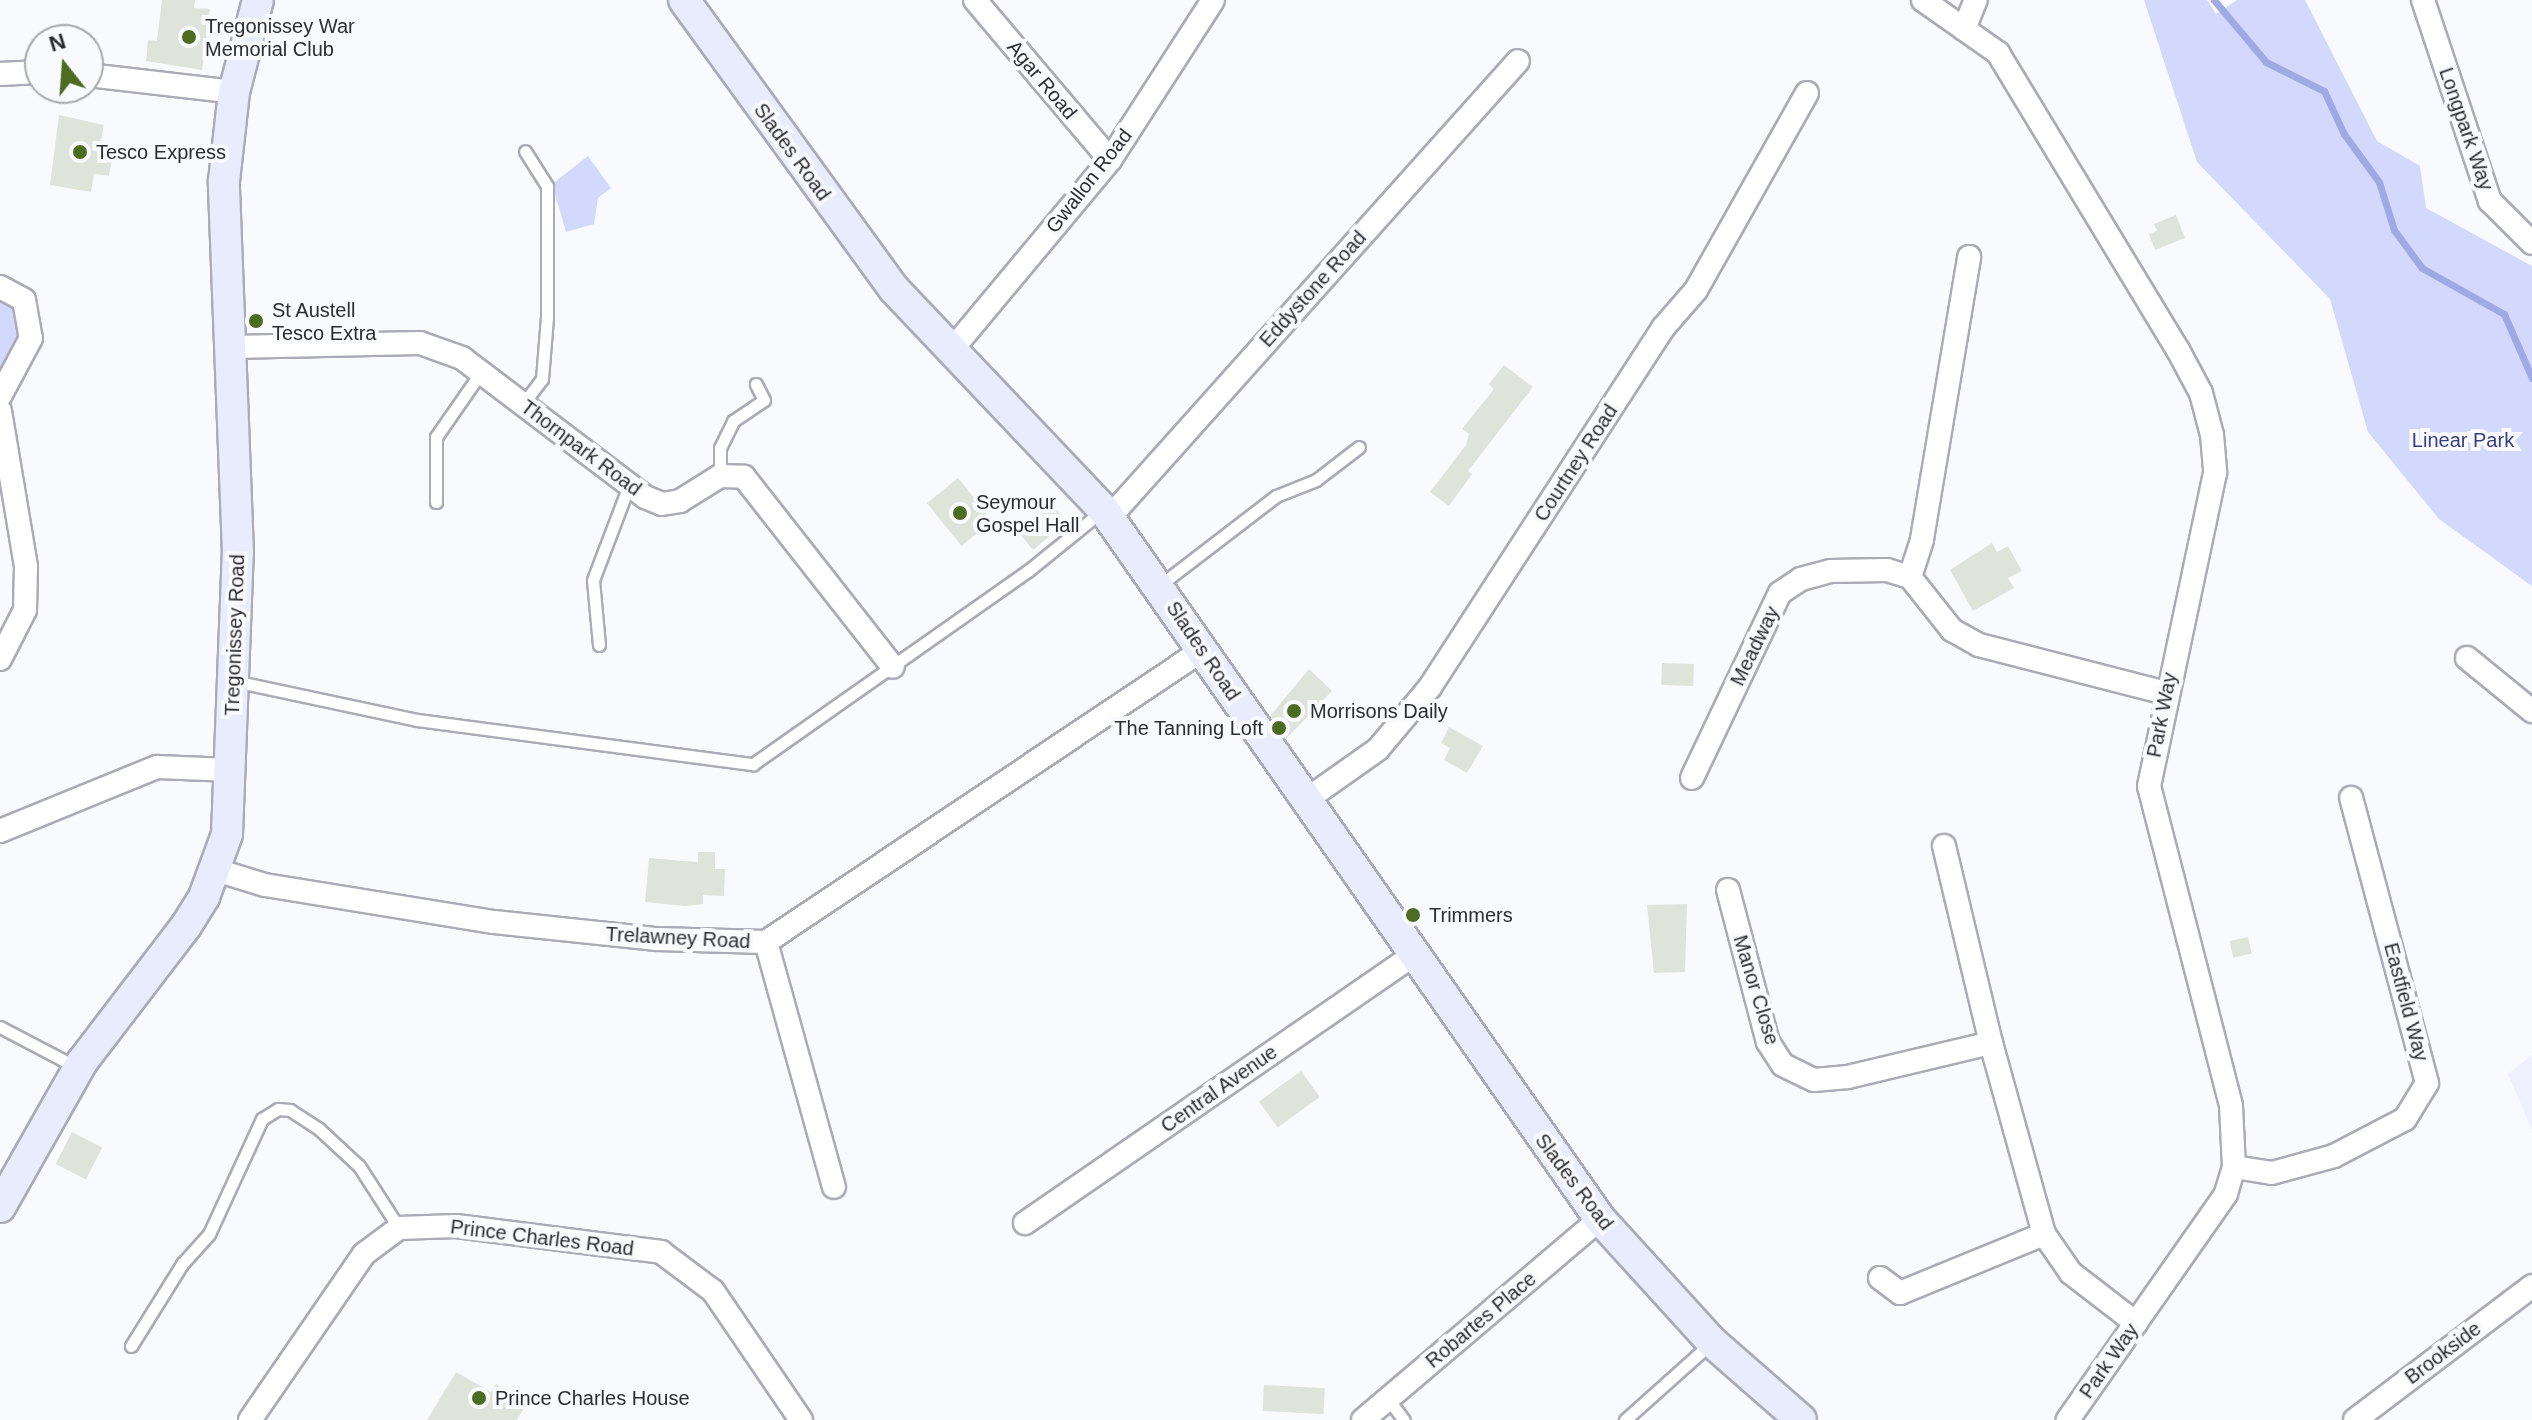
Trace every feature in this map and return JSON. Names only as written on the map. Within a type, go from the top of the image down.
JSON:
[{"type":"street","name":"Tregonissey Road","points":[[0,1207],[14,1172],[78,1068],[186,926],[216,870],[227,834],[238,553],[224,181],[234,92],[258,0]]},
{"type":"street","name":"Slades Road","points":[[684,0],[790,151],[950,352],[1106,514],[1160,586],[1201,651],[1600,1219],[1712,1342],[1801,1420]]},
{"type":"street","name":"Agar Road","points":[[975,0],[1110,160]]},
{"type":"street","name":"Gwallon Road","points":[[950,352],[1110,160],[1213,0]]},
{"type":"street","name":"Park Way","points":[[1923,0],[1998,53],[2201,393],[2215,473],[2166,693],[2149,786],[2231,1106],[2234,1167],[2226,1194],[2068,1420]]},
{"type":"street","points":[[1964,29],[1976,0]]},
{"type":"street","name":"Longpark Way","points":[[2423,0],[2490,201],[2532,243]]},
{"type":"street","name":"Eddystone Road","points":[[1106,514],[1518,61]]},
{"type":"street","points":[[0,74],[24,73]]},
{"type":"street","points":[[104,77],[234,92]]},
{"type":"street","name":"Courtney Road","points":[[1306,800],[1378,749],[1430,687],[1663,328],[1696,290],[1807,93]]},
{"type":"street","points":[[1969,257],[1922,539],[1910,577],[1952,630],[1979,645],[2166,693]]},
{"type":"street","points":[[0,287],[24,300],[31,338],[0,396]]},
{"type":"street","name":"Thornpark Road","points":[[231,347],[420,343],[462,358],[629,485],[662,504],[700,492],[720,476]]},
{"type":"street","points":[[0,411],[26,567],[25,610],[0,659]]},
{"type":"street","points":[[720,476],[744,477],[893,667]]},
{"type":"street","name":"Meadway","points":[[1692,778],[1780,593],[1801,579],[1830,571],[1887,570],[1910,577]]},
{"type":"street","name":"Trelawney Road","points":[[216,870],[265,885],[494,922],[657,939],[766,942],[1201,651]]},
{"type":"street","points":[[2467,658],[2532,711]]},
{"type":"street","points":[[0,831],[157,767],[231,770]]},
{"type":"street","name":"Eastfield Way","points":[[2234,1167],[2272,1173],[2334,1156],[2405,1119],[2427,1083],[2351,798]]},
{"type":"street","points":[[1944,846],[1991,1043],[2044,1234],[2071,1273],[2136,1323]]},
{"type":"street","name":"Manor Close","points":[[1728,890],[1768,1042],[1783,1065],[1814,1080],[1848,1077],[1991,1043]]},
{"type":"street","points":[[766,942],[834,1187]]},
{"type":"street","name":"Central Avenue","points":[[1025,1223],[1414,955]]},
{"type":"street","name":"Robartes Place","points":[[1363,1420],[1600,1219]]},
{"type":"street","name":"Prince Charles Road","points":[[399,1228],[456,1226],[661,1252],[713,1291],[801,1420]]},
{"type":"street","points":[[250,1420],[364,1254],[399,1228]]},
{"type":"street","points":[[1880,1278],[1900,1293],[2044,1234]]},
{"type":"street","name":"Brookside","points":[[2355,1420],[2532,1286]]},
{"type":"lane","points":[[523,404],[542,379],[547,317],[547,186],[525,151]]},
{"type":"lane","points":[[436,502],[436,437],[481,372]]},
{"type":"lane","points":[[720,476],[720,448],[733,421],[764,400],[756,384]]},
{"type":"lane","points":[[1160,586],[1288,488],[1316,480],[1359,447]]},
{"type":"lane","points":[[599,645],[593,580],[629,485]]},
{"type":"lane","points":[[234,681],[417,720],[753,764],[1106,514]]},
{"type":"lane","points":[[0,1027],[78,1068]]},
{"type":"lane","points":[[131,1346],[182,1264],[209,1234],[262,1119],[278,1109],[290,1110],[319,1129],[359,1166],[399,1228]]},
{"type":"lane","points":[[1625,1420],[1712,1342]]},
{"type":"lane","points":[[1388,1399],[1404,1420]]},
{"type":"shaded area","points":[[2532,1055],[2532,1130],[2508,1074]]},
{"type":"green space","name":"Linear Park","points":[[2144,0],[2207,0],[2216,14],[2237,0],[2305,0],[2377,141],[2420,166],[2426,208],[2532,266],[2532,586],[2439,519],[2368,432],[2330,299],[2197,162]]},
{"type":"green space","points":[[588,156],[611,188],[598,198],[594,224],[566,232],[552,184]]},
{"type":"green space","points":[[0,299],[16,308],[20,330],[14,352],[0,371]]},
{"type":"building","name":"Tregonissey War Memorial Club","points":[[162,0],[195,0],[194,8],[210,9],[202,70],[146,61],[148,40],[157,41]]},
{"type":"building","name":"Tesco Express","points":[[59,115],[104,125],[99,151],[113,154],[109,176],[94,174],[91,192],[50,185]]},
{"type":"building","points":[[2176,215],[2185,238],[2155,250],[2149,234],[2157,231],[2154,224]]},
{"type":"building","points":[[1504,365],[1533,387],[1468,471],[1472,474],[1449,506],[1430,492],[1466,445],[1469,434],[1462,429],[1494,389],[1489,384]]},
{"type":"building","name":"Seymour Gospel Hall","points":[[958,478],[993,521],[962,546],[927,503]]},
{"type":"building","points":[[1052,504],[1067,522],[1033,550],[1018,532]]},
{"type":"building","points":[[1992,543],[1997,552],[2008,546],[2022,571],[2008,578],[2014,588],[1973,611],[1950,570]]},
{"type":"building","points":[[1662,663],[1694,664],[1693,686],[1661,685]]},
{"type":"building","name":"Morrisons Daily","points":[[1309,669],[1332,691],[1286,739],[1270,716]]},
{"type":"building","points":[[1449,727],[1483,746],[1467,773],[1444,760],[1450,748],[1441,743]]},
{"type":"building","points":[[698,852],[715,852],[715,869],[725,869],[724,896],[703,895],[703,904],[685,906],[645,902],[649,858],[698,862]]},
{"type":"building","points":[[1687,904],[1685,972],[1654,973],[1647,905]]},
{"type":"building","points":[[2248,937],[2252,954],[2233,958],[2229,941]]},
{"type":"building","points":[[1301,1071],[1320,1097],[1278,1127],[1259,1102]]},
{"type":"building","points":[[72,1132],[102,1147],[86,1180],[56,1164]]},
{"type":"building","name":"Prince Charles House","points":[[456,1372],[491,1392],[496,1384],[527,1403],[517,1420],[427,1420]]},
{"type":"building","points":[[1264,1385],[1325,1388],[1324,1414],[1263,1411]]},
{"type":"waterway","points":[[2214,0],[2266,62],[2324,91],[2344,134],[2379,182],[2394,230],[2422,268],[2504,314],[2532,378]]},
{"type":"place","name":"Tregonissey War Memorial Club","points":[[189,37]]},
{"type":"place","name":"Tesco Express","points":[[80,152]]},
{"type":"place","name":"St Austell Tesco Extra","points":[[256,321]]},
{"type":"place","name":"Seymour Gospel Hall","points":[[960,513]]},
{"type":"place","name":"Morrisons Daily","points":[[1294,711]]},
{"type":"place","name":"The Tanning Loft","points":[[1279,728]]},
{"type":"place","name":"Trimmers","points":[[1413,915]]},
{"type":"place","name":"Prince Charles House","points":[[479,1398]]}]
